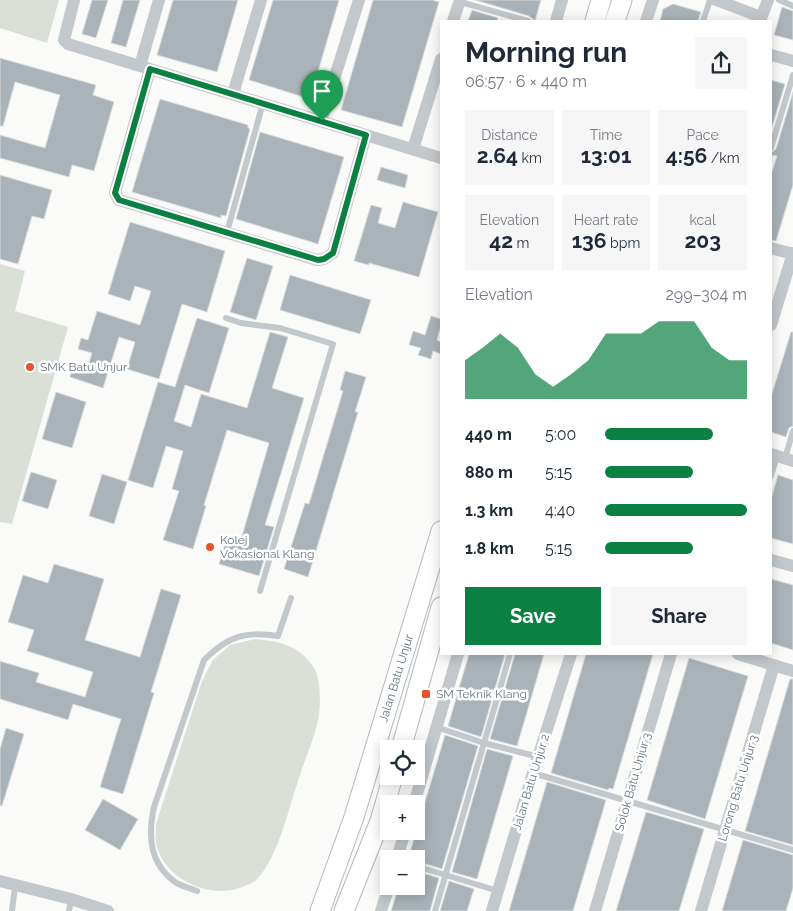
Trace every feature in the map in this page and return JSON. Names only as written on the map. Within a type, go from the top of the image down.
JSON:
[{"type":"main road","points":[[595,20],[602,0]]},
{"type":"main road","points":[[615,20],[622,0]]},
{"type":"main road","name":"Jalan Batu Unjur","points":[[320,911],[354,817],[440,534]]},
{"type":"main road","points":[[426,581],[440,569]]},
{"type":"main road","name":"Jalan Batu Unjur","points":[[404,740],[440,611]]},
{"type":"main road","points":[[344,911],[380,821],[390,785]]},
{"type":"street","points":[[74,0],[64,40],[68,44],[440,158]]},
{"type":"street","points":[[159,0],[115,193],[116,198],[119,200],[318,260],[333,253],[366,135]]},
{"type":"street","points":[[232,94],[260,0]]},
{"type":"street","points":[[322,121],[359,0]]},
{"type":"street","points":[[453,20],[458,0]]},
{"type":"street","points":[[556,20],[562,0]]},
{"type":"street","points":[[646,20],[653,0]]},
{"type":"street","points":[[716,0],[761,19],[768,0]]},
{"type":"street","points":[[772,55],[793,61]]},
{"type":"street","points":[[413,149],[440,62]]},
{"type":"street","points":[[772,248],[793,254],[772,323]]},
{"type":"street","points":[[772,560],[793,566]]},
{"type":"street","points":[[417,795],[458,655]]},
{"type":"street","name":"Jalan Batu Unjur 2","points":[[492,911],[571,655]]},
{"type":"street","name":"Solok Batu Unjur 3","points":[[595,911],[671,655]]},
{"type":"street","points":[[741,655],[793,671]]},
{"type":"street","name":"Lorong Batu Unjur 3","points":[[701,911],[774,665]]},
{"type":"street","points":[[0,882],[70,905],[108,911]]},
{"type":"street","points":[[381,911],[386,895]]},
{"type":"lane","points":[[458,0],[525,20]]},
{"type":"lane","points":[[704,20],[710,0]]},
{"type":"lane","points":[[778,0],[793,6]]},
{"type":"lane","points":[[772,145],[793,74]]},
{"type":"lane","points":[[227,232],[263,103]]},
{"type":"lane","points":[[226,318],[241,323],[280,328],[333,344],[260,591]]},
{"type":"lane","points":[[772,474],[793,431]]},
{"type":"lane","points":[[197,891],[176,883],[158,866],[151,844],[151,824],[154,807],[204,660],[218,646],[232,638],[247,634],[278,636],[291,598]]},
{"type":"lane","points":[[435,911],[510,655]]},
{"type":"lane","points":[[436,727],[539,758]]},
{"type":"lane","points":[[533,773],[793,850]]},
{"type":"lane","points":[[425,869],[498,891]]},
{"type":"lane","points":[[12,911],[15,886]]},
{"type":"shaded area","points":[[0,0],[59,0],[47,43],[0,28]]},
{"type":"shaded area","points":[[0,264],[25,271],[15,311],[68,327],[12,524],[0,522]]},
{"type":"shaded area","points":[[255,639],[272,641],[288,646],[295,649],[308,660],[314,668],[319,686],[320,708],[318,720],[277,845],[264,870],[254,882],[247,885],[221,891],[207,890],[194,886],[182,879],[163,860],[156,844],[156,824],[202,681],[213,660],[230,645]]},
{"type":"building","points":[[92,0],[108,0],[96,38],[82,34]]},
{"type":"building","points":[[123,0],[140,0],[126,47],[111,43]]},
{"type":"building","points":[[173,0],[238,0],[217,72],[157,55]]},
{"type":"building","points":[[273,0],[339,0],[310,99],[249,80]]},
{"type":"building","points":[[373,0],[432,0],[439,2],[402,127],[341,110]]},
{"type":"building","points":[[475,0],[541,0],[535,20],[529,16]]},
{"type":"building","points":[[673,4],[701,12],[698,20],[660,20],[663,9]]},
{"type":"building","points":[[782,7],[793,11],[793,40],[774,35]]},
{"type":"building","points":[[472,10],[498,18],[497,20],[468,20]]},
{"type":"building","points":[[0,58],[96,85],[93,95],[114,102],[94,171],[72,165],[69,177],[0,158],[0,135],[45,148],[60,95],[15,82],[3,126],[0,126]]},
{"type":"building","points":[[772,80],[785,84],[772,127]]},
{"type":"building","points":[[793,92],[793,185],[776,241],[772,240],[772,172],[777,156],[772,155],[772,152],[776,149]]},
{"type":"building","points":[[160,99],[248,125],[250,129],[226,216],[221,215],[221,218],[132,192]]},
{"type":"building","points":[[260,132],[344,157],[318,244],[236,219]]},
{"type":"building","points":[[381,167],[408,175],[405,188],[377,180]]},
{"type":"building","points":[[0,175],[52,190],[44,219],[32,216],[18,264],[0,259]]},
{"type":"building","points":[[403,202],[438,212],[419,277],[369,263],[369,265],[354,261],[371,205],[382,208],[378,223],[395,228]]},
{"type":"building","points":[[130,222],[225,251],[207,312],[182,304],[159,379],[127,369],[135,342],[119,337],[103,388],[70,377],[72,368],[86,372],[92,353],[78,349],[81,338],[88,340],[97,311],[140,325],[151,291],[135,286],[130,301],[108,294]]},
{"type":"building","points":[[247,258],[273,266],[256,320],[230,312]]},
{"type":"building","points":[[290,275],[371,300],[360,334],[280,310]]},
{"type":"building","points":[[431,316],[440,319],[437,340],[440,342],[440,354],[433,351],[431,359],[418,355],[421,348],[409,345],[413,331],[425,335]]},
{"type":"building","points":[[197,318],[229,328],[209,393],[185,385],[174,421],[191,427],[201,394],[247,408],[270,332],[288,337],[272,388],[304,398],[265,525],[274,527],[259,576],[219,564],[227,538],[240,543],[269,443],[227,430],[204,505],[206,506],[193,549],[163,540],[179,491],[172,489],[183,451],[166,446],[153,488],[128,480],[158,382],[175,387]]},
{"type":"building","points":[[791,332],[793,332],[793,426],[789,428],[786,437],[772,432],[772,394]]},
{"type":"building","points":[[345,371],[366,377],[355,412],[358,412],[308,577],[284,569],[305,503],[309,504],[343,391],[340,390]]},
{"type":"building","points":[[56,392],[86,402],[72,448],[42,439]]},
{"type":"building","points":[[31,472],[57,480],[48,509],[22,501]]},
{"type":"building","points":[[102,474],[127,482],[114,524],[89,516]]},
{"type":"building","points":[[778,475],[793,480],[793,544],[772,538],[772,496]]},
{"type":"building","points":[[54,564],[104,579],[85,640],[140,657],[161,589],[181,595],[151,692],[154,693],[123,794],[100,787],[121,719],[73,704],[68,720],[0,699],[0,661],[39,673],[36,682],[85,697],[93,672],[27,651],[34,630],[8,622],[23,575],[48,583]]},
{"type":"building","points":[[772,579],[793,585],[793,650],[772,643]]},
{"type":"building","points":[[469,655],[505,655],[481,737],[448,726]]},
{"type":"building","points":[[515,655],[544,655],[517,746],[490,739]]},
{"type":"building","points":[[586,655],[653,655],[613,789],[609,788],[608,790],[551,773]]},
{"type":"building","points":[[689,658],[748,676],[705,819],[647,800]]},
{"type":"building","points":[[790,679],[793,679],[793,845],[745,831]]},
{"type":"building","points":[[6,728],[24,734],[2,806],[0,805],[0,749]]},
{"type":"building","points":[[445,735],[478,746],[442,869],[425,864],[425,850],[411,850],[414,840],[425,840],[425,802]]},
{"type":"building","points":[[487,749],[513,756],[477,879],[452,872]]},
{"type":"building","points":[[547,782],[606,800],[573,911],[509,911]]},
{"type":"building","points":[[103,799],[138,819],[120,850],[85,830]]},
{"type":"building","points":[[646,812],[704,829],[679,911],[616,911]]},
{"type":"building","points":[[743,840],[793,855],[793,888],[786,911],[722,911]]},
{"type":"building","points":[[425,874],[439,878],[430,911],[391,911],[396,895],[425,895]]},
{"type":"building","points":[[449,881],[474,889],[467,911],[440,911]]},
{"type":"place","name":"SMK Batu Unjur","points":[[30,367]]},
{"type":"place","name":"Kolej Vokasional Klang","points":[[210,547]]},
{"type":"place","name":"SM Teknik Klang","points":[[426,694]]},
{"type":"route","points":[[150,69],[322,121],[366,135],[333,253],[324,259],[318,260],[116,198],[115,193],[150,69]]}]
